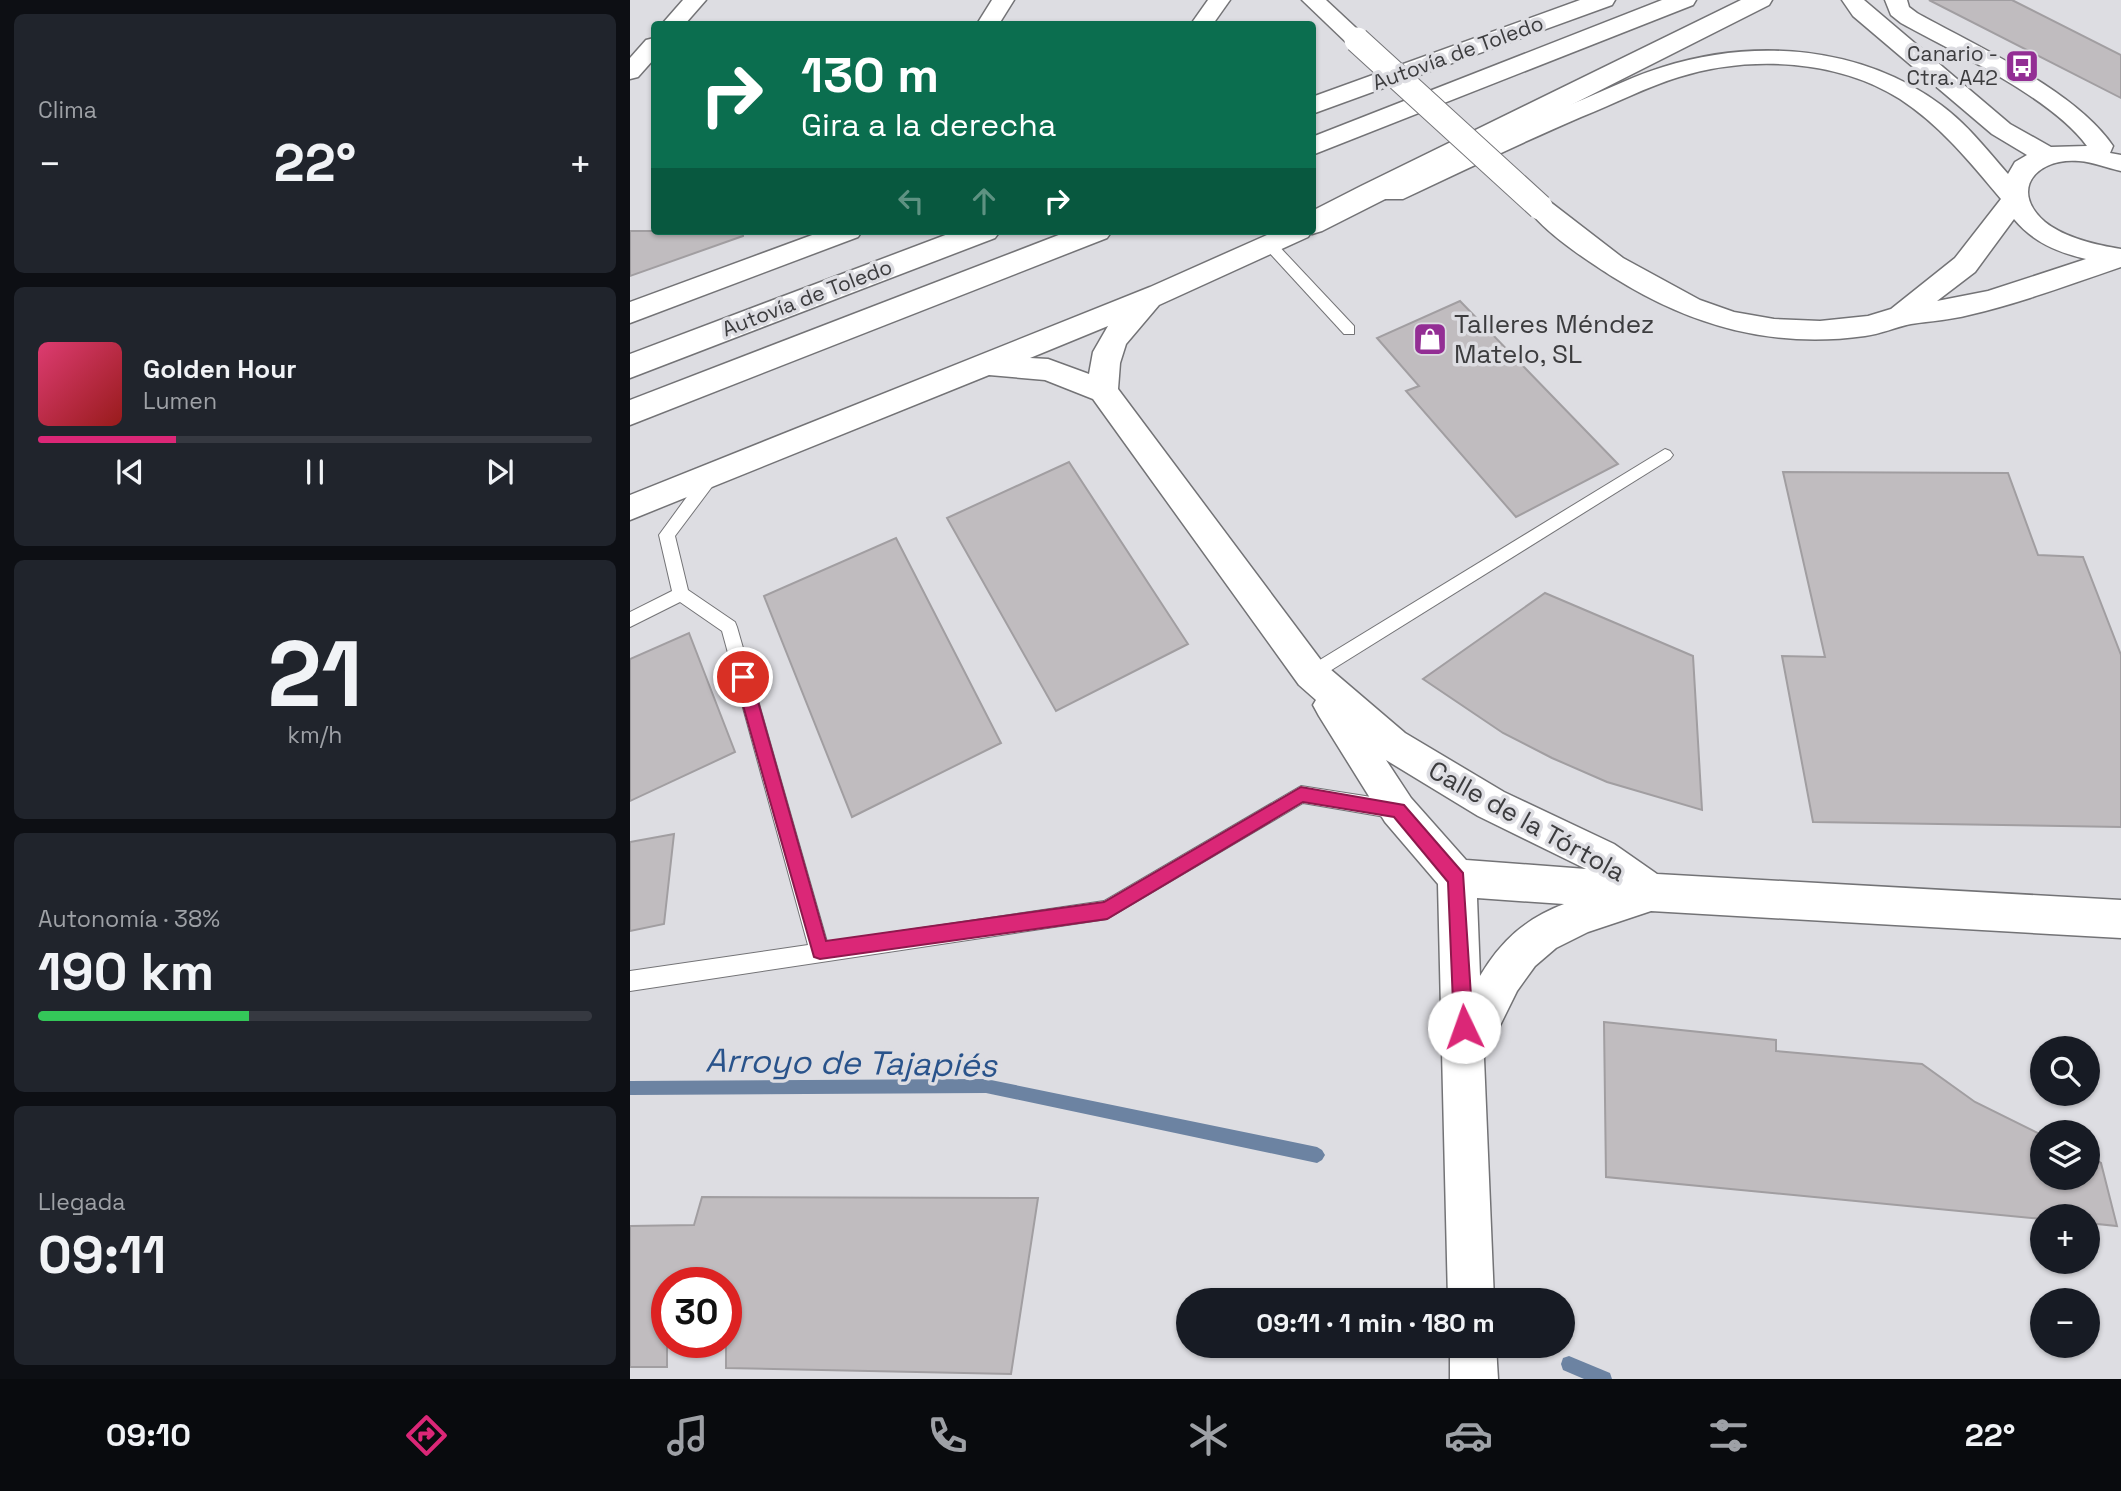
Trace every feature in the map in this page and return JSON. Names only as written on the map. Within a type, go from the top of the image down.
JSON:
[{"type":"highway","points":[[1384,79],[1552,0]]},
{"type":"highway","name":"Autovía de Toledo","points":[[1316,104],[1602,0]]},
{"type":"highway","points":[[1316,145],[1685,0]]},
{"type":"highway","points":[[1316,223],[1371,192],[1760,0]]},
{"type":"highway","name":"Autovía de Toledo","points":[[630,366],[974,235]]},
{"type":"highway","points":[[630,413],[1087,235]]},
{"type":"street","points":[[676,21],[695,0]]},
{"type":"street","points":[[990,21],[1003,0]]},
{"type":"street","points":[[1204,21],[1219,0]]},
{"type":"street","points":[[1313,0],[1590,251],[1633,280],[1713,316],[1756,326],[1820,331],[1869,326],[1899,317],[1971,306],[2120,258]]},
{"type":"street","points":[[1853,0],[1861,11],[2001,129],[2048,156]]},
{"type":"street","points":[[1896,0],[1899,10],[1909,18],[1979,58],[2082,123],[2100,146],[2098,152],[2091,155]]},
{"type":"street","points":[[630,72],[651,48]]},
{"type":"street","points":[[1316,223],[1381,198],[1572,112],[1681,68],[1743,58],[1798,58],[1846,67],[1893,86],[1932,110],[1965,140],[2013,198],[2023,217],[2041,233],[2065,246],[2120,258]]},
{"type":"street","points":[[1899,317],[1965,265],[2013,198],[2013,183],[2019,171],[2031,162],[2048,156],[2120,155],[2120,130],[1979,58]]},
{"type":"street","points":[[630,313],[838,235]]},
{"type":"street","points":[[630,508],[1160,294],[1291,235]]},
{"type":"street","points":[[986,364],[1048,370],[1102,391],[1102,362],[1117,331],[1160,294]]},
{"type":"street","name":"Calle de la Tórtola","points":[[1102,391],[1311,674],[1392,744],[1491,804],[1601,857],[1651,892],[2121,919]]},
{"type":"street","points":[[1311,674],[1398,810],[1457,878],[1465,1052],[1471,1288]]},
{"type":"street","points":[[1457,878],[1651,892]]},
{"type":"street","points":[[1465,1052],[1497,984],[1533,941],[1586,915],[1651,892]]},
{"type":"street","points":[[1473,1358],[1474,1379]]},
{"type":"lane","points":[[1270,245],[1349,330]]},
{"type":"lane","points":[[1311,674],[1665,455]]},
{"type":"lane","points":[[711,476],[667,535],[681,594],[729,627],[820,951]]},
{"type":"lane","points":[[630,620],[681,594]]},
{"type":"lane","points":[[630,981],[1107,910],[1301,794],[1398,810]]},
{"type":"building","points":[[1929,0],[2012,0],[2121,55],[2121,98]]},
{"type":"building","points":[[630,231],[651,231],[651,235],[743,235],[743,236],[630,276]]},
{"type":"building","points":[[1460,301],[1618,464],[1516,517],[1406,391],[1419,386],[1377,338]]},
{"type":"building","points":[[1069,462],[1188,644],[1056,711],[947,518]]},
{"type":"building","points":[[1783,472],[2008,473],[2038,555],[2083,557],[2121,655],[2121,827],[1813,822],[1782,656],[1825,657]]},
{"type":"building","points":[[896,538],[1001,743],[852,817],[764,596]]},
{"type":"building","points":[[1545,593],[1693,656],[1702,810],[1607,782],[1552,758],[1503,733],[1423,679]]},
{"type":"building","points":[[689,633],[735,752],[630,801],[630,659]]},
{"type":"building","points":[[674,834],[664,924],[630,931],[630,842]]},
{"type":"building","points":[[1604,1022],[1776,1040],[1776,1051],[1922,1064],[1975,1102],[2030,1129],[2030,1190],[2100,1190],[2101,1163],[2117,1226],[2100,1224],[2100,1204],[2030,1204],[2030,1218],[1606,1177]]},
{"type":"building","points":[[702,1197],[1038,1198],[1011,1374],[726,1368],[726,1358],[742,1358],[742,1267],[651,1267],[651,1358],[667,1358],[667,1367],[630,1367],[630,1226],[694,1225]]},
{"type":"waterway","name":"Arroyo de Tajapiés","points":[[630,1088],[986,1086],[1317,1155]]},
{"type":"waterway","name":"Arroyo de Tajapiés","points":[[1569,1364],[1604,1379]]},
{"type":"place","name":"Canario - Ctra. A42","points":[[2022,66]]},
{"type":"place","name":"Talleres Méndez Matelo, SL","points":[[1430,339]]},
{"type":"route","points":[[743,677],[820,951],[1107,910],[1301,794],[1398,810],[1457,878],[1464,1027]]}]
